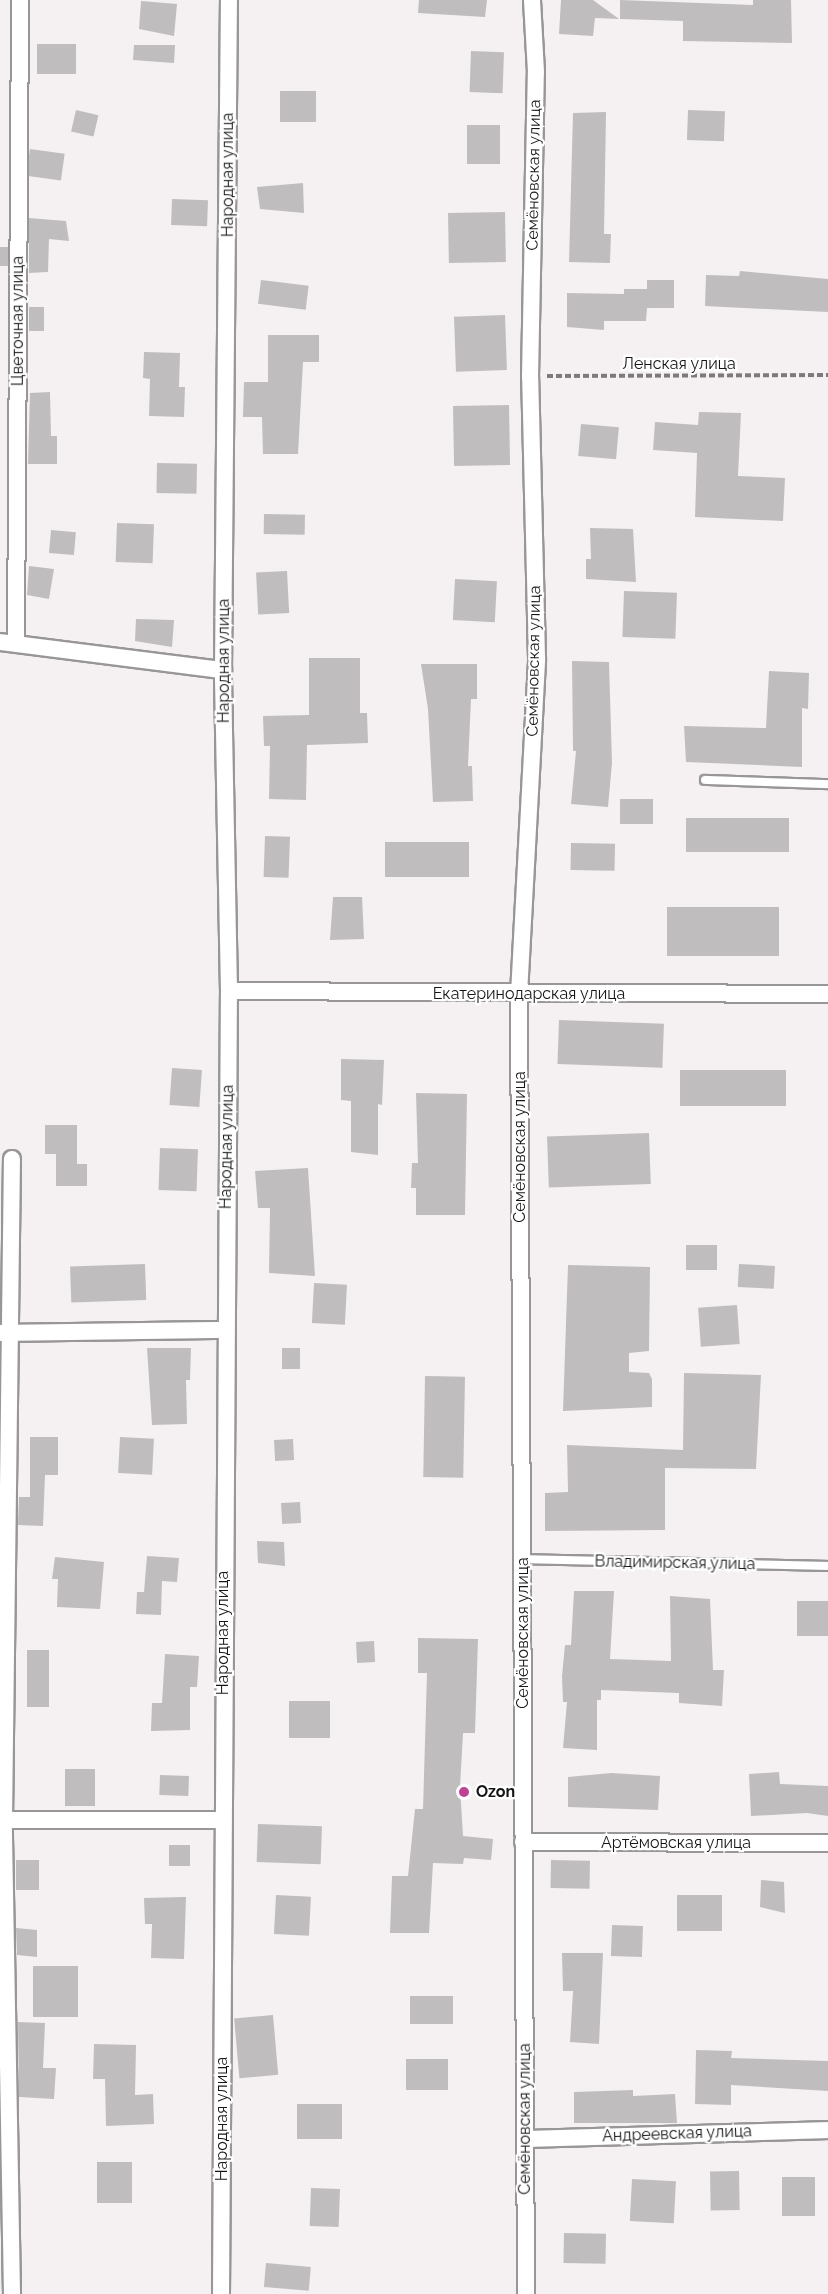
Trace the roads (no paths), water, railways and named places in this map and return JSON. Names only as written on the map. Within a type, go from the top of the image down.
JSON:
[{"type":"street","name":"Цветочная улица","points":[[8,642],[20,0]]},
{"type":"street","name":"Народная улица","points":[[221,2294],[225,1330],[229,991],[223,670],[229,0]]},
{"type":"street","name":"Семёновская улица","points":[[526,2294],[519,994],[537,658],[530,376],[536,72],[532,0]]},
{"type":"street","points":[[8,642],[223,670]]},
{"type":"street","name":"Екатеринодарская улица","points":[[229,991],[828,994]]},
{"type":"street","points":[[12,1159],[5,1333],[2,1820],[12,2294]]},
{"type":"street","points":[[5,1333],[225,1330]]},
{"type":"street","points":[[2,1820],[222,1820]]},
{"type":"street","name":"Артёмовская улица","points":[[523,1842],[828,1843]]},
{"type":"street","name":"Андреевская улица","points":[[526,2139],[828,2130]]},
{"type":"lane","points":[[705,780],[828,784]]},
{"type":"lane","name":"Владимирская улица","points":[[522,1559],[828,1566]]},
{"type":"place","name":"Ozon","points":[[464,1792]]}]
